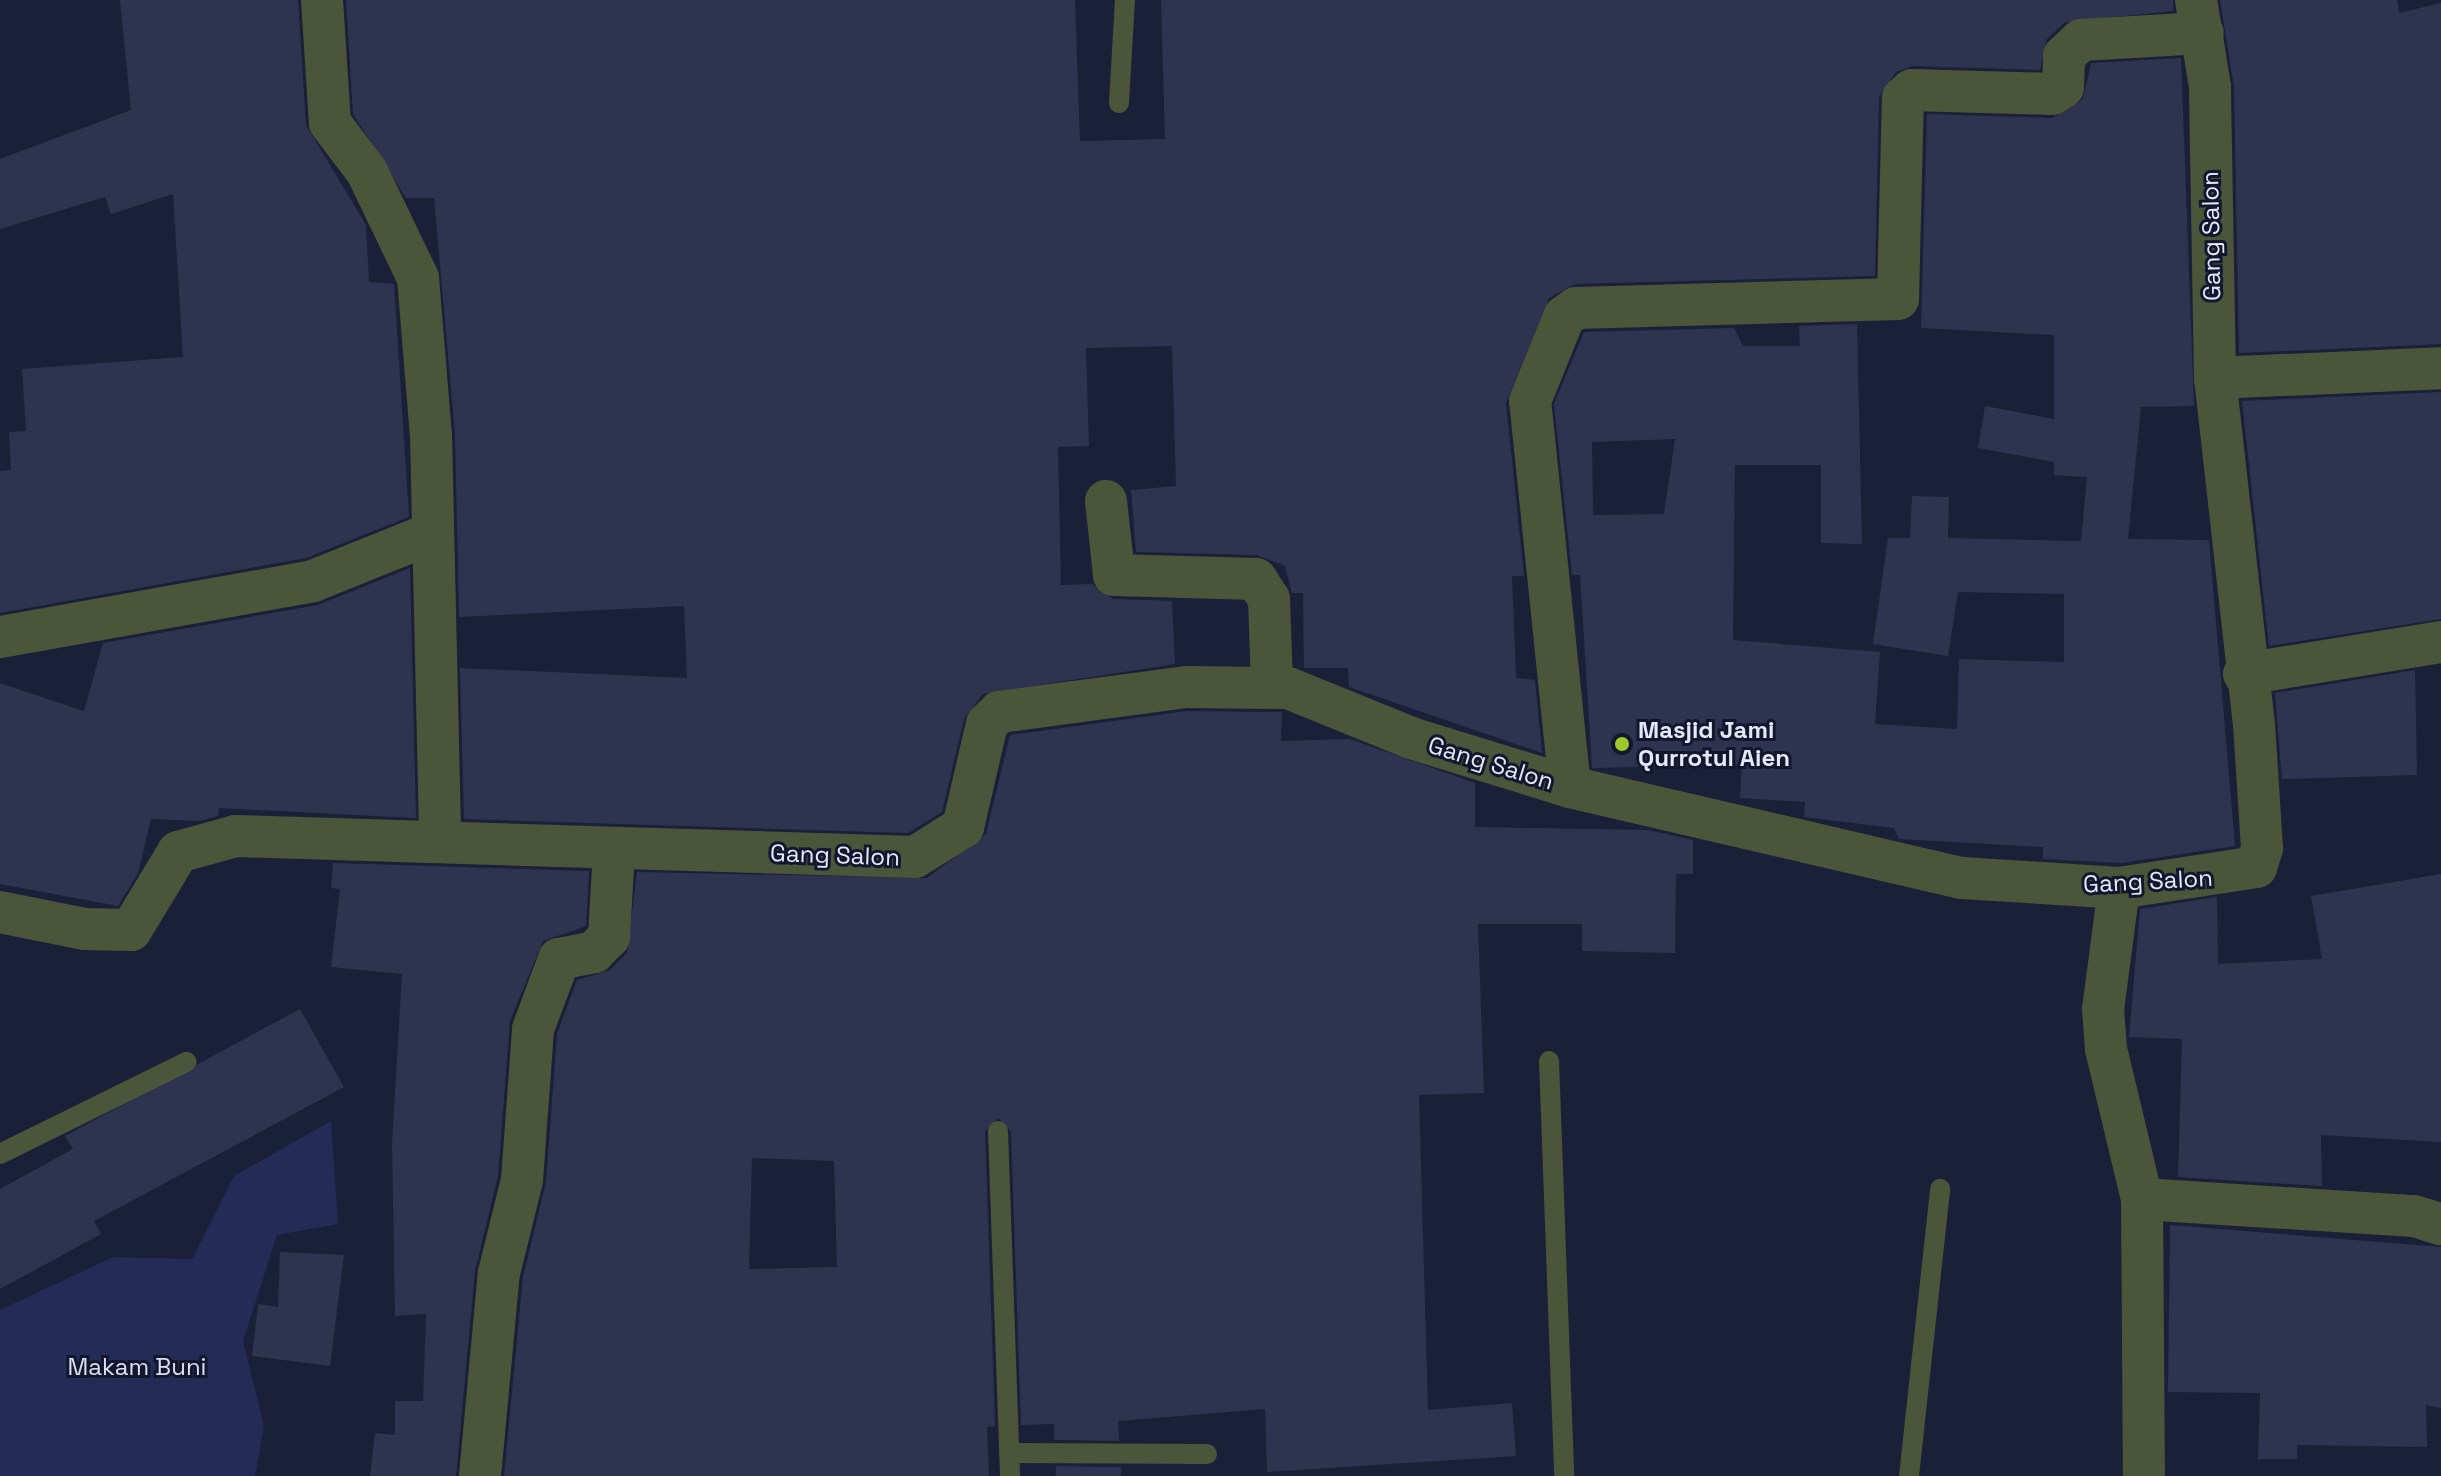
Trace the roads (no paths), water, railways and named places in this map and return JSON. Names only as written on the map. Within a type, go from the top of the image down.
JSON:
[{"type":"street","points":[[322,0],[330,123],[367,172],[418,278],[440,837]]},
{"type":"street","points":[[1570,787],[1530,401],[1564,317],[1576,308],[1898,299],[1903,98],[1912,90],[2052,94],[2063,87],[2064,56],[2081,40],[2200,16]]},
{"type":"street","name":"Gang Salon","points":[[0,912],[85,929],[131,930],[188,846],[264,834],[440,837],[614,849],[915,857],[963,827],[987,724],[999,712],[1186,687],[1272,687],[1570,787],[1962,878],[2119,888],[2256,867],[2262,848],[2215,378],[2200,16]]},
{"type":"street","points":[[2215,378],[2441,368]]},
{"type":"street","points":[[1106,501],[1114,575],[1256,579],[1269,599],[1272,687]]},
{"type":"street","points":[[0,637],[313,581],[430,534]]},
{"type":"street","points":[[2244,674],[2441,642]]},
{"type":"street","points":[[480,1476],[499,1273],[522,1180],[533,1029],[559,959],[594,952],[609,937],[614,849]]},
{"type":"street","points":[[2119,888],[2106,1049],[2142,1199],[2144,1476]]},
{"type":"street","points":[[2142,1199],[2414,1216],[2441,1224]]},
{"type":"lane","points":[[1119,103],[1125,0]]},
{"type":"lane","points":[[1549,1061],[1564,1476]]},
{"type":"lane","points":[[0,1154],[186,1062]]},
{"type":"lane","points":[[998,1131],[1010,1476]]},
{"type":"lane","points":[[1909,1476],[1940,1189]]},
{"type":"lane","points":[[1009,1453],[1207,1454]]},
{"type":"place","name":"Masjid Jami Qurrotul Aien","points":[[1622,744]]},
{"type":"park label","name":"Makam Buni","points":[[137,1367]]}]
